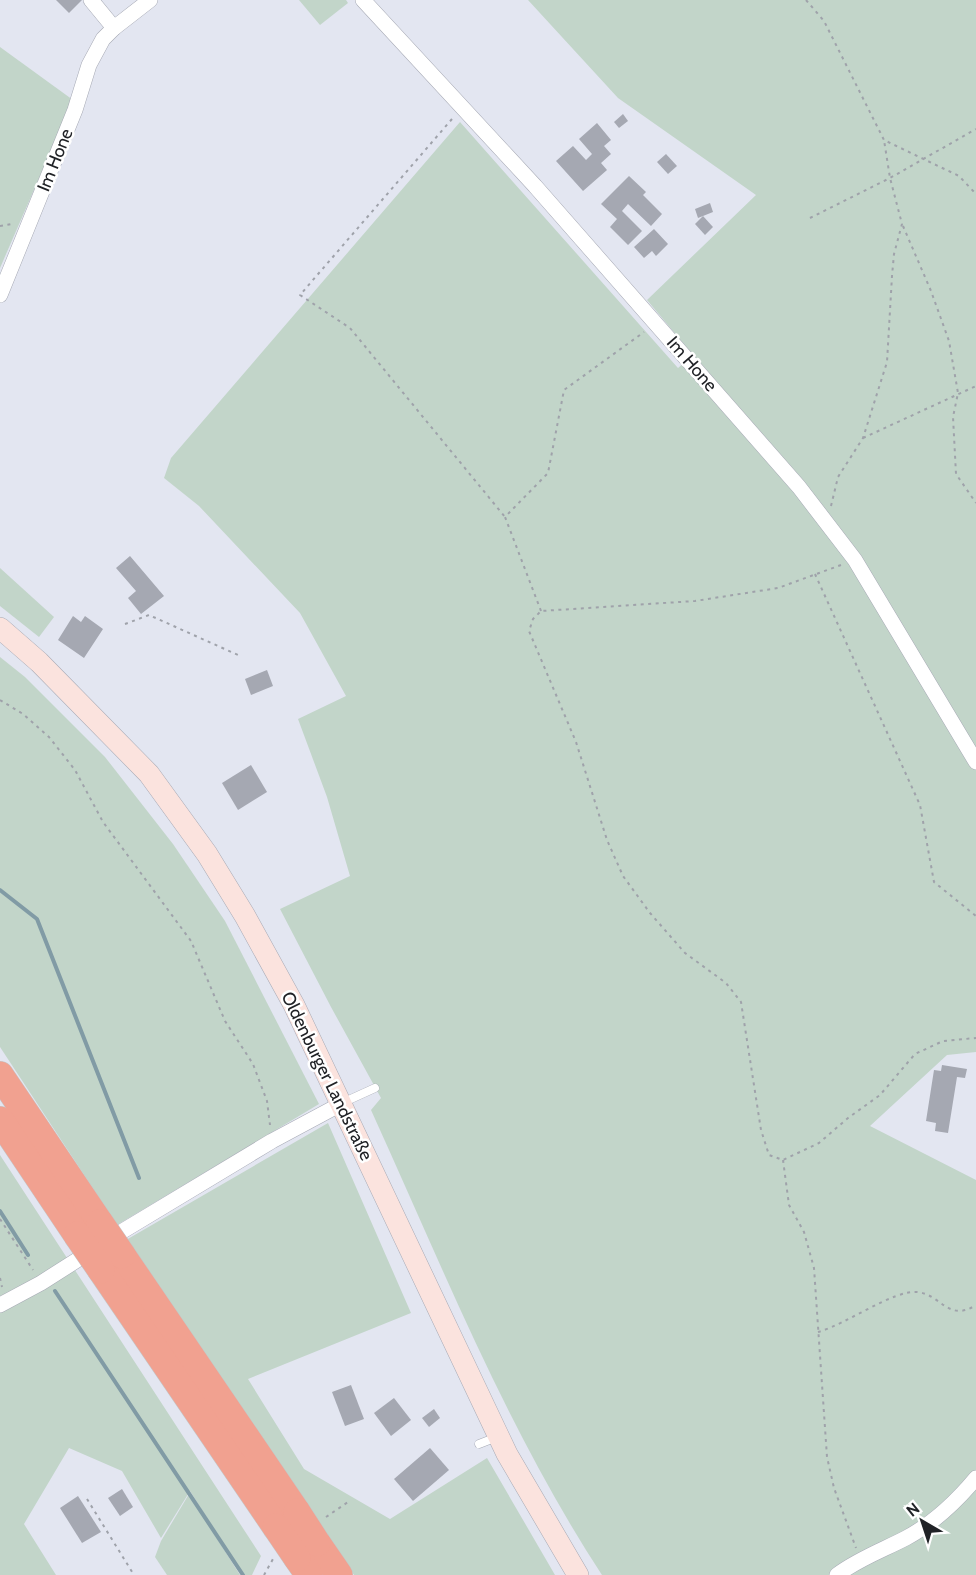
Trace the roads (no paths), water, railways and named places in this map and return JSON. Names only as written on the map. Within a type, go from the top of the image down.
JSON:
[{"type":"highway","points":[[0,1075],[100,1222],[111,1262]]},
{"type":"highway","points":[[0,1120],[77,1235],[111,1262],[286,1519],[308,1558],[339,1575]]},
{"type":"street","points":[[91,0],[114,28]]},
{"type":"street","name":"Im Hone","points":[[0,295],[75,110],[89,65],[103,39],[150,0]]},
{"type":"street","name":"Im Hone","points":[[363,0],[462,107],[799,487],[855,560],[976,762]]},
{"type":"street","name":"Oldenburger Landstraße","points":[[0,628],[39,662],[149,774],[176,808],[207,854],[294,1005],[341,1104],[488,1440],[519,1477],[578,1575]]},
{"type":"street","points":[[0,1305],[41,1283],[121,1232],[272,1142],[341,1104]]},
{"type":"street","points":[[837,1575],[922,1528],[954,1504],[976,1478]]},
{"type":"lane","points":[[341,1104],[375,1088]]},
{"type":"waterway","points":[[0,890],[37,919],[139,1178]]},
{"type":"waterway","points":[[0,1211],[28,1255]]},
{"type":"waterway","points":[[55,1291],[243,1575]]}]
